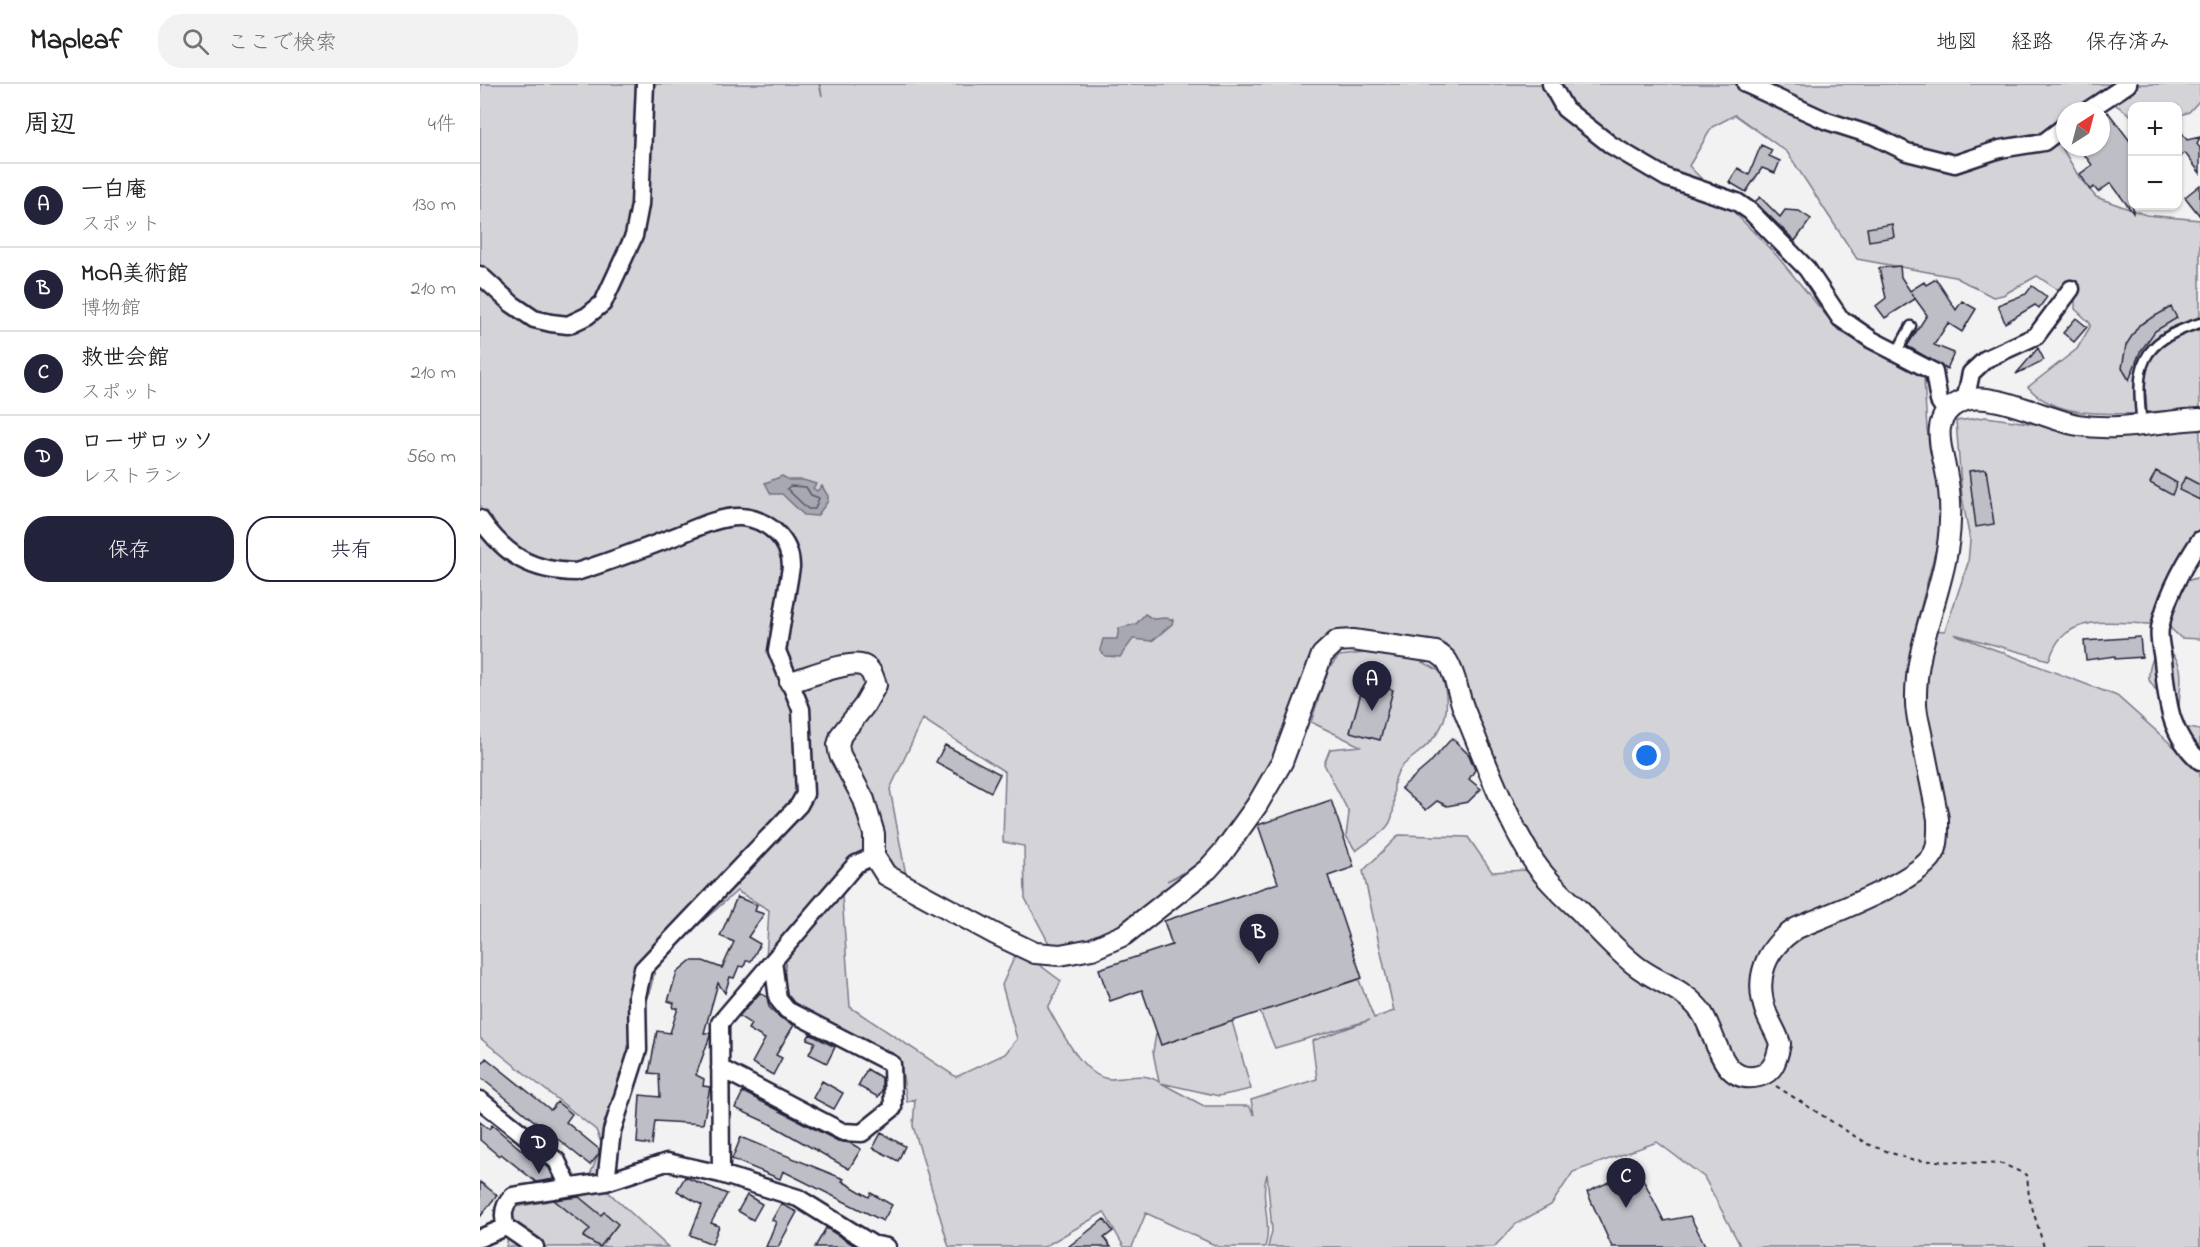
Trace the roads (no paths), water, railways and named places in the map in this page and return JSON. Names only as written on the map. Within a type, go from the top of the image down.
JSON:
[{"type":"street","points":[[480,275],[512,304],[534,318],[551,324],[568,325],[587,316],[603,303],[634,236],[640,205],[645,84]]},
{"type":"street","points":[[1551,84],[1565,109],[1611,145],[1667,178],[1737,202],[1750,211],[1807,269],[1839,318],[1852,328],[1934,372],[1939,401],[1947,413]]},
{"type":"street","points":[[1746,84],[1827,121],[1874,136],[1908,152],[1955,164],[2000,149],[2044,142],[2056,133]]},
{"type":"street","points":[[2101,102],[2128,84]]},
{"type":"street","points":[[1965,401],[1971,373],[1986,359],[2036,336],[2071,289]]},
{"type":"street","points":[[790,682],[848,664],[862,665],[872,672],[876,685],[864,706],[841,735],[838,746],[840,755],[864,800],[874,834],[874,856],[886,875],[994,934],[1035,953],[1060,955],[1109,944],[1124,935],[1208,869],[1224,851],[1257,805],[1282,762],[1322,655],[1337,641],[1353,640],[1436,652],[1446,658],[1472,729],[1506,809],[1532,860],[1624,956],[1637,967],[1683,994],[1700,1010],[1713,1032],[1727,1068],[1735,1075],[1746,1078],[1761,1076],[1772,1068],[1780,1044],[1759,991],[1762,967],[1771,951],[1785,936],[1797,928],[1900,882],[1916,872],[1935,852],[1939,835],[1938,819],[1916,704],[1921,648],[1948,552],[1950,509],[1946,471],[1938,446],[1938,430],[1947,413],[1958,403],[1973,398],[2000,402],[2077,425],[2103,428],[2200,419]]},
{"type":"street","points":[[480,519],[509,552],[533,567],[556,572],[576,572],[612,561],[715,522],[740,517],[757,520],[783,540],[791,554],[777,651],[801,709],[804,723],[805,794],[799,805],[643,969],[637,996],[638,1050],[612,1131],[606,1182]]},
{"type":"street","points":[[2200,540],[2184,565],[2165,610],[2159,637],[2171,722],[2182,741],[2200,761]]},
{"type":"street","points":[[721,1174],[720,1023],[856,864],[874,856]]},
{"type":"street","points":[[720,1068],[843,1132],[862,1133],[893,1108],[892,1064],[786,1010],[778,999],[773,961]]},
{"type":"street","points":[[480,1100],[557,1161],[569,1187]]},
{"type":"street","points":[[535,1247],[506,1227],[503,1218],[506,1202],[513,1196],[606,1182],[667,1162],[721,1174],[798,1198],[872,1244],[887,1247]]},
{"type":"street","points":[[480,1238],[506,1227]]},
{"type":"lane","points":[[2142,425],[2138,383],[2145,362],[2161,338],[2200,322]]},
{"type":"lane","points":[[1896,353],[1911,326]]},
{"type":"water","points":[[782,476],[789,480],[803,480],[816,484],[813,488],[817,491],[822,486],[828,496],[828,501],[817,516],[804,515],[782,494],[771,494],[765,483]]},
{"type":"water","points":[[1145,614],[1153,619],[1173,620],[1172,624],[1152,641],[1133,639],[1120,657],[1105,656],[1100,650],[1103,639],[1117,639],[1119,628],[1136,624]]},
{"type":"place","name":"一白庵","points":[[1372,711]]},
{"type":"place","name":"MOA美術館","points":[[1259,964]]},
{"type":"place","name":"ローザロッソ","points":[[539,1174]]},
{"type":"place","name":"救世会館","points":[[1626,1208]]}]
